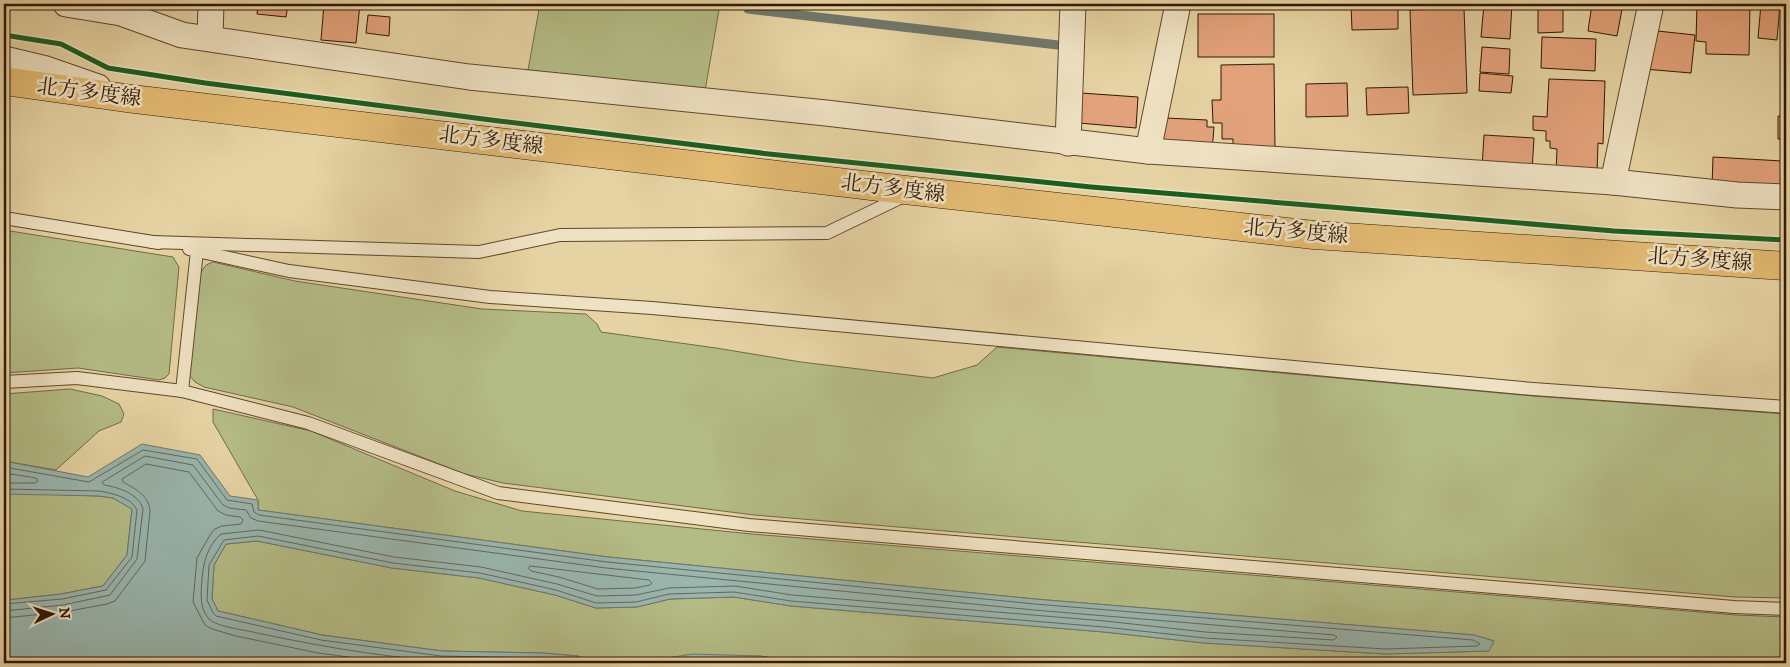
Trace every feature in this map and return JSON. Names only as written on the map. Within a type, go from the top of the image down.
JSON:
[{"type":"main road","name":"北方多度線","points":[[4,81],[133,99],[914,191],[1314,235],[1786,266]]},
{"type":"street","points":[[66,4],[121,12],[182,35],[469,77],[826,113],[1148,151],[1613,182],[1786,197]]},
{"type":"street","points":[[210,38],[211,4]]},
{"type":"street","points":[[1068,143],[1073,4]]},
{"type":"street","points":[[1148,151],[1178,4]]},
{"type":"street","points":[[1613,182],[1651,4]]},
{"type":"street","points":[[4,60],[46,69],[133,99]]},
{"type":"lane","points":[[152,242],[479,252],[560,235],[827,233],[914,191]]},
{"type":"lane","points":[[4,218],[152,242],[289,271],[490,297],[652,308],[1534,389],[1786,407]]},
{"type":"lane","points":[[182,391],[197,251]]},
{"type":"lane","points":[[4,382],[77,378],[182,391],[308,423],[498,493],[749,525],[1734,608],[1786,609]]},
{"type":"green space","points":[[540,4],[720,4],[705,91],[528,70]]},
{"type":"green space","points":[[4,230],[173,257],[179,267],[169,374],[159,380],[78,368],[4,373]]},
{"type":"green space","points":[[213,262],[295,281],[482,309],[586,314],[597,324],[601,332],[801,362],[933,378],[977,365],[997,347],[1533,396],[1786,414],[1786,598],[1735,597],[754,515],[503,483],[465,474],[293,407],[204,387],[195,382],[189,375],[201,272],[206,265]]},
{"type":"green space","points":[[70,389],[102,396],[119,404],[124,414],[121,422],[99,431],[56,470],[4,461],[4,394]]},
{"type":"green space","points":[[213,409],[311,431],[455,491],[522,511],[752,534],[1736,615],[1786,617],[1786,663],[803,663],[760,656],[656,660],[650,663],[590,663],[578,656],[542,653],[442,651],[322,635],[218,611],[212,599],[214,565],[226,544],[257,541],[392,568],[479,578],[555,595],[596,608],[637,607],[670,599],[734,597],[791,606],[1104,632],[1204,643],[1385,654],[1488,651],[1494,641],[1474,635],[1035,599],[608,557],[258,510],[258,500],[213,422]]},
{"type":"green space","points":[[4,494],[113,498],[132,509],[127,555],[103,586],[61,594],[4,599]]},
{"type":"water","points":[[142,444],[200,455],[230,496],[258,500],[258,510],[608,557],[1035,599],[1474,635],[1494,641],[1489,651],[1385,654],[1204,643],[1104,632],[791,606],[734,597],[670,599],[637,607],[596,608],[555,595],[479,578],[392,568],[257,541],[226,544],[214,565],[212,599],[218,611],[322,635],[442,651],[542,653],[578,656],[590,663],[4,663],[4,599],[61,594],[103,586],[127,555],[132,509],[113,498],[99,496],[4,494],[4,461],[88,477]]},
{"type":"water","points":[[692,654],[760,656],[803,663],[650,663],[656,660]]},
{"type":"building","points":[[258,4],[288,4],[286,17],[257,14]]},
{"type":"building","points":[[324,4],[360,4],[356,43],[321,40]]},
{"type":"building","points":[[1351,4],[1398,4],[1398,29],[1352,30]]},
{"type":"building","points":[[1484,4],[1512,4],[1510,39],[1481,37]]},
{"type":"building","points":[[1538,4],[1563,4],[1563,32],[1538,33]]},
{"type":"building","points":[[1592,4],[1623,4],[1617,36],[1588,31]]},
{"type":"building","points":[[1697,4],[1750,4],[1749,55],[1706,54],[1706,42],[1696,41]]},
{"type":"building","points":[[1761,4],[1780,4],[1777,40],[1758,38]]},
{"type":"building","points":[[1464,8],[1467,93],[1413,95],[1410,10]]},
{"type":"building","points":[[1198,14],[1274,14],[1274,57],[1198,57]]},
{"type":"building","points":[[368,15],[390,17],[389,36],[366,33]]},
{"type":"building","points":[[1648,30],[1695,35],[1691,73],[1644,69]]},
{"type":"building","points":[[1542,37],[1596,39],[1595,71],[1541,68]]},
{"type":"building","points":[[1482,47],[1510,49],[1509,74],[1480,72]]},
{"type":"building","points":[[1274,64],[1275,150],[1233,151],[1233,139],[1222,139],[1222,123],[1213,123],[1212,100],[1221,100],[1221,65]]},
{"type":"building","points":[[1480,73],[1513,76],[1511,93],[1479,91]]},
{"type":"building","points":[[1785,73],[1786,73],[1786,116]]},
{"type":"building","points":[[1549,79],[1605,81],[1603,144],[1598,143],[1597,174],[1556,172],[1557,149],[1550,148],[1550,141],[1546,141],[1546,131],[1533,130],[1533,116],[1547,117]]},
{"type":"building","points":[[1347,83],[1348,116],[1306,117],[1306,84]]},
{"type":"building","points":[[1408,87],[1409,113],[1367,115],[1366,88]]},
{"type":"building","points":[[1081,93],[1138,97],[1136,128],[1079,123]]},
{"type":"building","points":[[1778,116],[1786,116],[1786,139],[1778,139]]},
{"type":"building","points":[[1166,118],[1207,120],[1207,127],[1214,127],[1212,151],[1157,146]]},
{"type":"building","points":[[1484,135],[1534,138],[1532,171],[1482,168]]},
{"type":"building","points":[[1713,157],[1782,161],[1781,189],[1712,186]]},
{"type":"waterway","points":[[748,4],[748,9],[1058,45]]},
{"type":"cycle path","points":[[4,35],[61,44],[108,68],[205,83],[769,154],[1091,187],[1614,231],[1786,240]]}]
